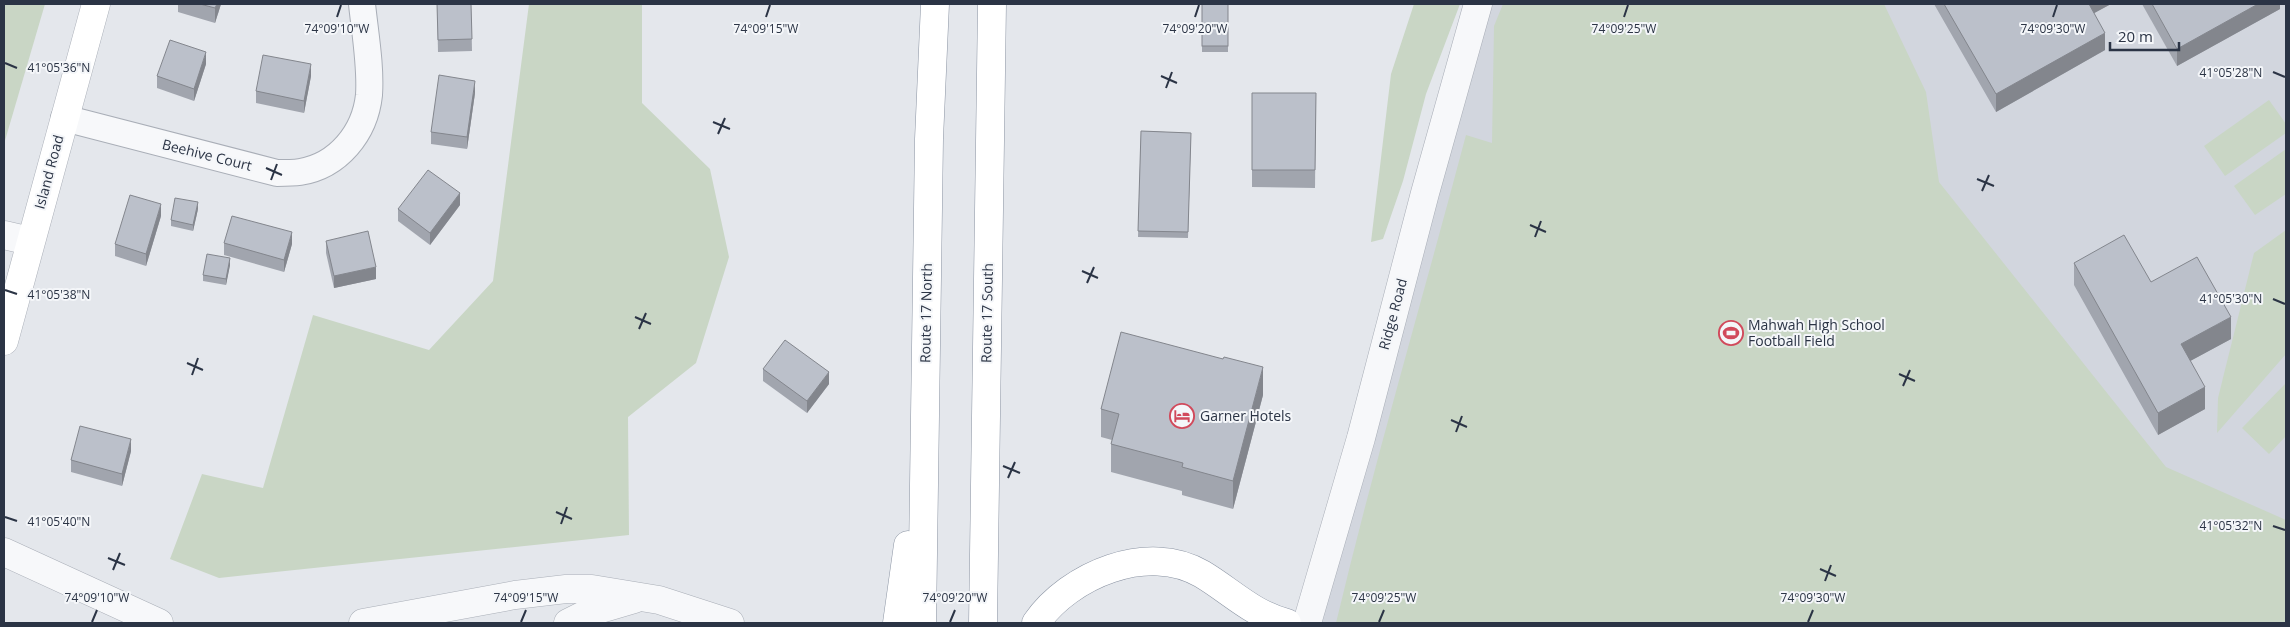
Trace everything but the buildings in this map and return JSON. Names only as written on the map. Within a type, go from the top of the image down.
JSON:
[{"type":"main road","name":"Island Road","points":[[4,342],[96,4]]},
{"type":"main road","name":"Route 17 North","points":[[922,623],[929,139],[935,4]]},
{"type":"main road","name":"Route 17 South","points":[[983,623],[992,4]]},
{"type":"main road","points":[[897,623],[924,445]]},
{"type":"main road","points":[[1036,623],[1052,605],[1079,585],[1112,568],[1143,561],[1160,560],[1189,568],[1202,574],[1228,594],[1254,610],[1288,623]]},
{"type":"main road","points":[[1228,594],[1248,623]]},
{"type":"street","name":"Beehive Court","points":[[64,118],[277,173],[300,172],[323,164],[341,152],[355,136],[364,118],[369,89],[362,4]]},
{"type":"street","name":"Ridge Road","points":[[1307,623],[1361,438],[1427,184],[1478,4]]},
{"type":"street","points":[[4,235],[30,241]]},
{"type":"street","points":[[4,552],[159,623]]},
{"type":"street","points":[[363,623],[408,619],[497,598],[566,589],[592,589],[681,606],[730,623]]},
{"type":"street","points":[[568,623],[590,612],[638,598]]},
{"type":"shaded area","points":[[1478,4],[2286,4],[2286,623],[1307,623]]},
{"type":"green space","points":[[4,4],[45,4],[4,144]]},
{"type":"green space","points":[[529,4],[642,4],[642,103],[710,169],[729,257],[696,363],[628,417],[629,535],[219,578],[170,559],[202,474],[263,488],[313,315],[429,350],[493,281]]},
{"type":"green space","points":[[1414,4],[1460,4],[1426,94],[1403,181],[1383,239],[1371,242],[1391,74]]},
{"type":"green space","points":[[1503,4],[1884,4],[1926,92],[1939,182],[2166,467],[2286,520],[2286,623],[1336,623],[1383,440],[1466,135],[1492,143],[1494,26]]},
{"type":"green space","points":[[2269,100],[2286,124],[2286,133],[2225,176],[2204,146]]},
{"type":"green space","points":[[2286,149],[2286,194],[2255,215],[2234,186]]},
{"type":"green space","points":[[2286,230],[2286,354],[2217,433],[2218,398],[2254,253]]},
{"type":"green space","points":[[2286,383],[2286,436],[2269,454],[2242,428]]},
{"type":"place","name":"Mahwah High School Football Field","points":[[1731,333]]},
{"type":"place","name":"Garner Hotels","points":[[1182,416]]}]
